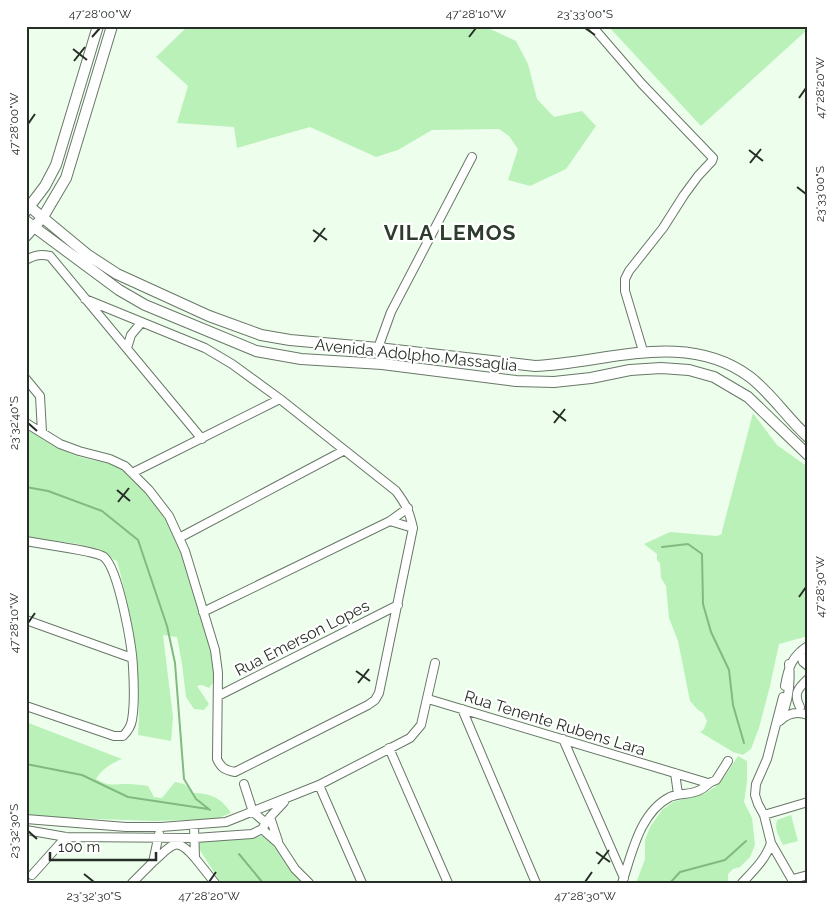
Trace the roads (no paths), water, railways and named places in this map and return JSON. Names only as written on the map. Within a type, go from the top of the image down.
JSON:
[{"type":"main road","points":[[28,209],[45,186],[56,165],[98,26]]},
{"type":"main road","points":[[26,236],[30,224],[43,217],[56,197],[72,164],[112,26]]},
{"type":"main road","name":"Avenida Adolpho Massaglia","points":[[28,209],[43,217],[88,254],[117,274],[226,323],[262,335],[290,340],[535,366],[556,365],[644,351],[677,352],[716,360],[747,375],[766,390],[808,437]]},
{"type":"main road","name":"Avenida Adolpho Massaglia","points":[[30,224],[125,294],[146,305],[256,351],[300,359],[382,364],[516,382],[554,382],[591,378],[630,370],[661,368],[689,370],[714,377],[748,397],[808,455]]},
{"type":"main road","points":[[26,242],[38,238],[52,242]]},
{"type":"main road","points":[[626,353],[630,370]]},
{"type":"street","points":[[592,26],[642,84],[713,158],[684,195],[663,228],[629,271],[625,280],[624,291],[644,351]]},
{"type":"street","points":[[382,364],[378,348],[391,312],[472,157]]},
{"type":"street","points":[[26,260],[41,254],[50,256],[202,438]]},
{"type":"street","points":[[26,423],[60,444],[110,459],[125,466],[149,490],[169,516],[185,551],[215,650],[218,673],[218,759],[220,766],[235,772],[375,700],[379,693],[413,528],[408,508],[396,491],[343,451],[280,399],[232,364],[205,348],[86,299]]},
{"type":"street","points":[[126,348],[131,335],[142,323]]},
{"type":"street","points":[[26,379],[40,396],[42,432]]},
{"type":"street","points":[[132,473],[280,399]]},
{"type":"street","points":[[779,428],[790,418]]},
{"type":"street","points":[[179,538],[343,451]]},
{"type":"street","points":[[203,612],[390,521],[408,508]]},
{"type":"street","points":[[390,521],[413,528]]},
{"type":"street","points":[[26,541],[77,551],[91,551],[104,557],[114,573],[121,595],[132,658],[132,721],[129,730],[123,736],[114,736],[26,706]]},
{"type":"street","name":"Rua Emerson Lopes","points":[[218,696],[398,605]]},
{"type":"street","points":[[26,620],[132,658]]},
{"type":"street","points":[[785,686],[789,664],[808,646]]},
{"type":"street","points":[[800,652],[803,662],[808,666]]},
{"type":"street","points":[[26,819],[126,827],[161,827],[226,822],[253,812],[319,785],[410,738],[421,726],[435,663]]},
{"type":"street","points":[[772,740],[789,692],[791,680],[789,664]]},
{"type":"street","points":[[780,721],[786,716],[804,709],[797,701],[796,693],[799,686],[807,679]]},
{"type":"street","points":[[802,688],[807,679]]},
{"type":"street","name":"Rua Tenente Rubens Lara","points":[[428,699],[708,783]]},
{"type":"street","points":[[782,701],[767,759],[756,784],[755,795],[764,815],[771,843],[794,881],[808,875]]},
{"type":"street","points":[[462,710],[536,883]]},
{"type":"street","points":[[563,740],[623,880]]},
{"type":"street","points":[[389,748],[448,883]]},
{"type":"street","points":[[623,880],[642,827],[652,810],[668,798],[700,790],[708,783],[716,780],[728,761]]},
{"type":"street","points":[[675,773],[678,794]]},
{"type":"street","points":[[244,784],[253,812],[266,823],[295,869],[309,883]]},
{"type":"street","points":[[319,785],[362,883]]},
{"type":"street","points":[[26,830],[66,837],[195,838],[252,834],[266,823],[287,798]]},
{"type":"street","points":[[764,815],[808,802]]},
{"type":"street","points":[[266,823],[278,843]]},
{"type":"street","points":[[194,825],[195,858]]},
{"type":"street","points":[[153,862],[161,827]]},
{"type":"street","points":[[32,875],[66,837]]},
{"type":"street","points":[[742,883],[759,864],[769,850],[771,843]]},
{"type":"street","points":[[132,883],[172,845],[177,844],[183,846],[195,858],[215,883]]},
{"type":"waterway","points":[[26,487],[48,491],[102,511],[138,540],[167,626],[175,663],[184,779],[196,799],[210,810]]},
{"type":"waterway","points":[[662,547],[688,544],[702,554],[703,604],[711,632],[729,670],[733,705],[744,743]]},
{"type":"waterway","points":[[26,764],[82,775],[128,797],[208,809]]},
{"type":"waterway","points":[[670,883],[680,872],[725,860],[746,841]]},
{"type":"waterway","points":[[239,854],[263,883]]},
{"type":"district","name":"VILA LEMOS","points":[[450,232]]}]
